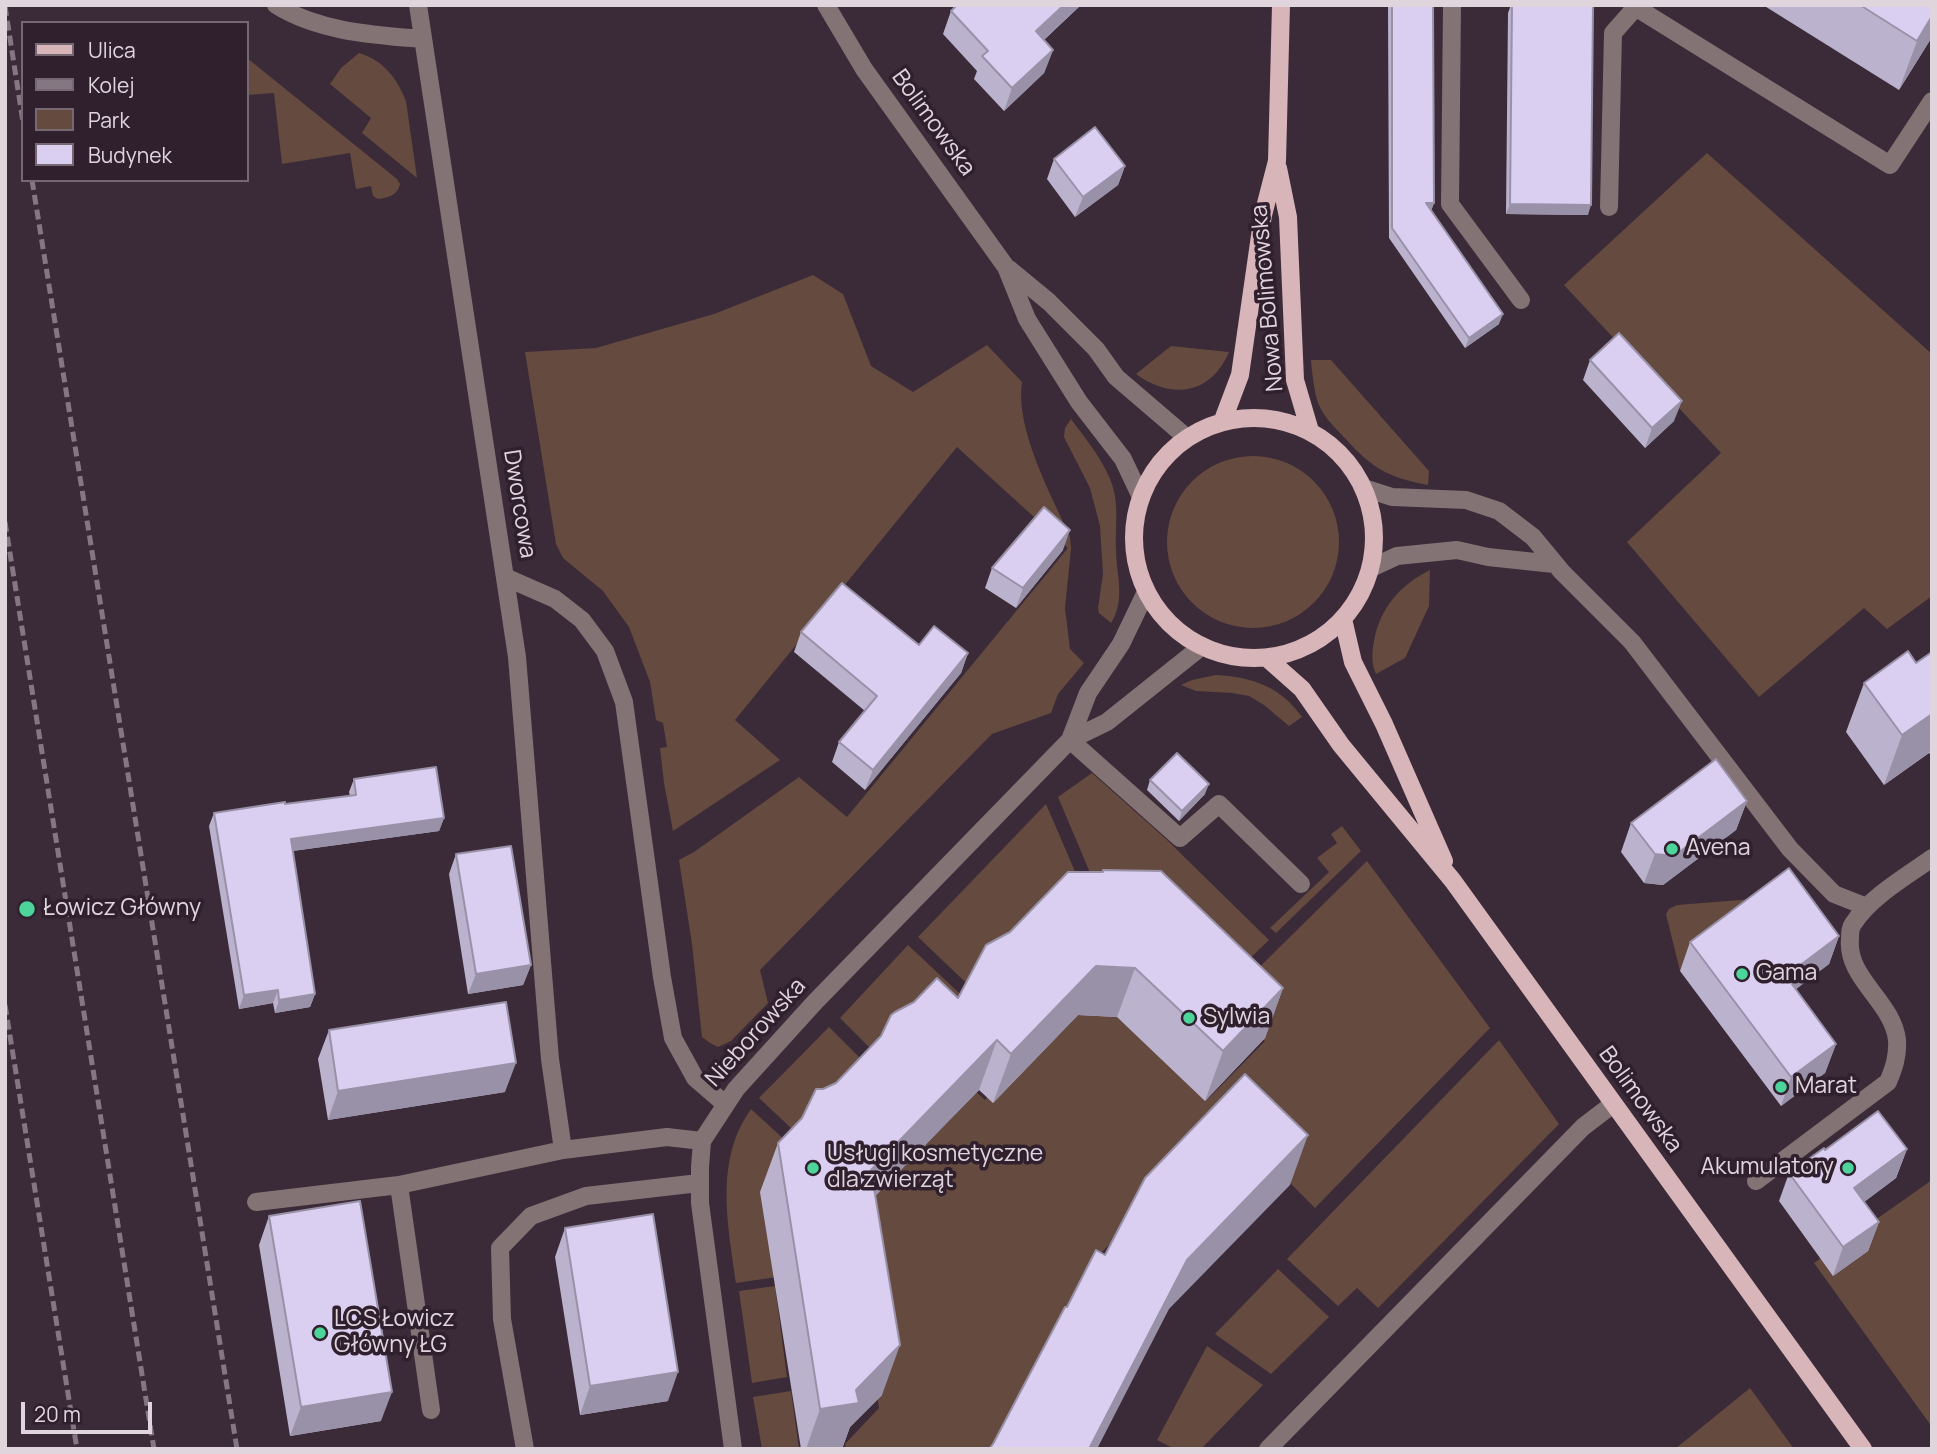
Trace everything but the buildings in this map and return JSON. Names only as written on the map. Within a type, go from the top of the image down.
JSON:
[{"type":"main road","name":"Nowa Bolimowska","points":[[1281,5],[1277,161],[1288,217],[1295,380],[1310,431]]},
{"type":"main road","name":"Nowa Bolimowska","points":[[1223,420],[1240,376],[1263,215],[1277,161]]},
{"type":"main road","points":[[1253,416],[1283,420],[1310,431],[1342,455],[1364,488],[1373,514],[1375,541],[1371,568],[1364,587],[1343,619],[1321,639],[1296,651],[1268,658],[1245,658],[1201,647],[1169,624],[1146,592],[1135,561],[1133,528],[1140,495],[1167,453],[1186,437],[1204,427],[1223,420],[1253,416]]},
{"type":"main road","name":"Bolimowska","points":[[1343,619],[1353,662],[1384,724],[1453,881]]},
{"type":"main road","name":"Bolimowska","points":[[1268,658],[1302,689],[1341,745],[1453,881],[1863,1449]]},
{"type":"street","points":[[276,5],[304,20],[327,26],[390,37],[423,39]]},
{"type":"street","name":"Dworcowa","points":[[418,5],[505,577],[555,599],[582,620],[605,652],[624,702],[673,1038],[695,1078],[725,1104]]},
{"type":"street","name":"Bolimowska","points":[[826,5],[864,69],[1006,267],[1027,319],[1079,402],[1123,459],[1140,495]]},
{"type":"street","points":[[1452,5],[1450,205],[1521,300]]},
{"type":"street","points":[[1609,207],[1613,33],[1634,6],[1890,165],[1932,102]]},
{"type":"street","name":"Bolimowska","points":[[1006,267],[1049,302],[1096,349],[1116,377],[1186,437]]},
{"type":"street","points":[[1364,488],[1392,497],[1466,500],[1499,511],[1533,537],[1554,564],[1632,642],[1790,849],[1834,894],[1867,906]]},
{"type":"street","points":[[1371,568],[1397,556],[1457,550],[1488,557],[1554,564]]},
{"type":"street","points":[[505,577],[517,657],[550,1059],[563,1150]]},
{"type":"street","name":"Nieborowska","points":[[1070,740],[1088,693],[1121,644],[1146,592]]},
{"type":"street","name":"Nieborowska","points":[[733,1449],[700,1203],[702,1141],[736,1089],[816,1002],[1070,740],[1107,722],[1201,647]]},
{"type":"street","points":[[1070,740],[1180,838],[1219,804],[1301,884]]},
{"type":"street","points":[[1756,1181],[1888,1082],[1896,1062],[1897,1039],[1892,1023],[1855,967],[1849,948],[1851,926],[1867,906],[1932,858]]},
{"type":"street","points":[[1268,1449],[1583,1127],[1612,1104]]},
{"type":"street","points":[[257,1202],[399,1185],[563,1150],[667,1137],[702,1141]]},
{"type":"street","points":[[525,1449],[502,1320],[500,1248],[531,1216],[586,1196],[699,1183]]},
{"type":"street","points":[[399,1185],[431,1410]]},
{"type":"green space","points":[[359,53],[382,65],[394,78],[406,101],[417,178],[362,133],[371,118],[330,84],[341,68]]},
{"type":"green space","points":[[248,59],[397,179],[400,184],[397,191],[389,197],[378,199],[373,196],[371,186],[356,189],[350,153],[282,164],[274,93],[248,95]]},
{"type":"green space","points":[[1707,153],[1932,354],[1932,596],[1887,629],[1864,608],[1759,697],[1627,542],[1721,453],[1564,285]]},
{"type":"green space","points":[[813,275],[843,294],[871,366],[913,392],[987,345],[1022,382],[1021,401],[1029,441],[1070,537],[1065,608],[1070,649],[1084,663],[1058,694],[1051,713],[992,734],[760,970],[768,1003],[731,1041],[718,1047],[702,1037],[679,860],[799,777],[847,817],[1068,548],[957,447],[735,720],[780,760],[673,831],[660,748],[667,747],[663,723],[656,720],[650,682],[629,627],[603,591],[563,558],[556,544],[525,352],[596,348],[714,314]]},
{"type":"green space","points":[[1171,346],[1229,352],[1212,377],[1189,389],[1163,388],[1136,374]]},
{"type":"green space","points":[[1311,360],[1331,360],[1429,471],[1428,485],[1400,478],[1379,468],[1334,427],[1318,403]]},
{"type":"green space","points":[[1071,419],[1102,463],[1115,496],[1119,596],[1116,614],[1111,623],[1099,613],[1098,608],[1103,574],[1100,526],[1090,488],[1064,437],[1065,428]]},
{"type":"green space","points":[[1253,456],[1286,463],[1314,481],[1332,509],[1339,542],[1332,575],[1314,603],[1286,621],[1253,628],[1220,621],[1192,603],[1174,575],[1167,542],[1174,509],[1192,481],[1220,463]]},
{"type":"green space","points":[[1430,570],[1429,606],[1405,658],[1376,674],[1373,649],[1377,629],[1386,608],[1409,583]]},
{"type":"green space","points":[[1216,675],[1242,678],[1264,685],[1284,698],[1302,717],[1289,726],[1249,696],[1196,691],[1181,685]]},
{"type":"green space","points":[[1092,773],[1166,839],[1269,940],[1215,992],[1102,901],[1058,797]]},
{"type":"green space","points":[[1046,804],[1086,897],[980,996],[918,937]]},
{"type":"green space","points":[[1342,826],[1361,851],[1276,933],[1270,928],[1329,872],[1317,858],[1337,843],[1331,834]]},
{"type":"green space","points":[[1367,861],[1490,1028],[1315,1208],[1229,1121],[1100,1254],[1002,1449],[846,1449],[845,1444],[879,1408],[848,1215],[973,1089],[985,1100],[1084,997],[1116,1002],[1209,1098],[1265,1041],[1225,1001]]},
{"type":"green space","points":[[1778,897],[1680,971],[1666,914],[1669,909],[1677,905]]},
{"type":"green space","points":[[908,945],[972,1005],[887,1065],[840,1018]]},
{"type":"green space","points":[[829,1027],[877,1075],[809,1145],[759,1098]]},
{"type":"green space","points":[[1499,1040],[1559,1124],[1378,1308],[1357,1288],[1338,1306],[1287,1259]]},
{"type":"green space","points":[[751,1109],[800,1154],[777,1277],[736,1283],[727,1216],[728,1171],[739,1129]]},
{"type":"green space","points":[[1932,1180],[1932,1427],[1814,1263]]},
{"type":"green space","points":[[1278,1269],[1329,1317],[1271,1374],[1215,1334]]},
{"type":"green space","points":[[775,1286],[787,1377],[752,1383],[739,1291]]},
{"type":"green space","points":[[1207,1346],[1263,1385],[1201,1449],[1175,1449],[1157,1440]]},
{"type":"green space","points":[[1750,1388],[1794,1449],[1675,1449]]},
{"type":"green space","points":[[791,1391],[799,1449],[762,1449],[753,1397]]},
{"type":"railway","points":[[5,6],[21,109]]},
{"type":"railway","points":[[32,182],[237,1449]]},
{"type":"railway","points":[[5,522],[154,1449]]},
{"type":"railway","points":[[5,1005],[77,1449]]},
{"type":"place","name":"Avena","points":[[1672,849]]},
{"type":"place","name":"Łowicz Główny","points":[[27,909]]},
{"type":"place","name":"Gama","points":[[1742,974]]},
{"type":"place","name":"Sylwia","points":[[1189,1018]]},
{"type":"place","name":"Marat","points":[[1781,1087]]},
{"type":"place","name":"Usługi kosmetyczne dla zwierząt","points":[[813,1168]]},
{"type":"place","name":"Akumulatory","points":[[1848,1168]]},
{"type":"place","name":"LCS Łowicz Główny ŁG","points":[[320,1333]]}]
